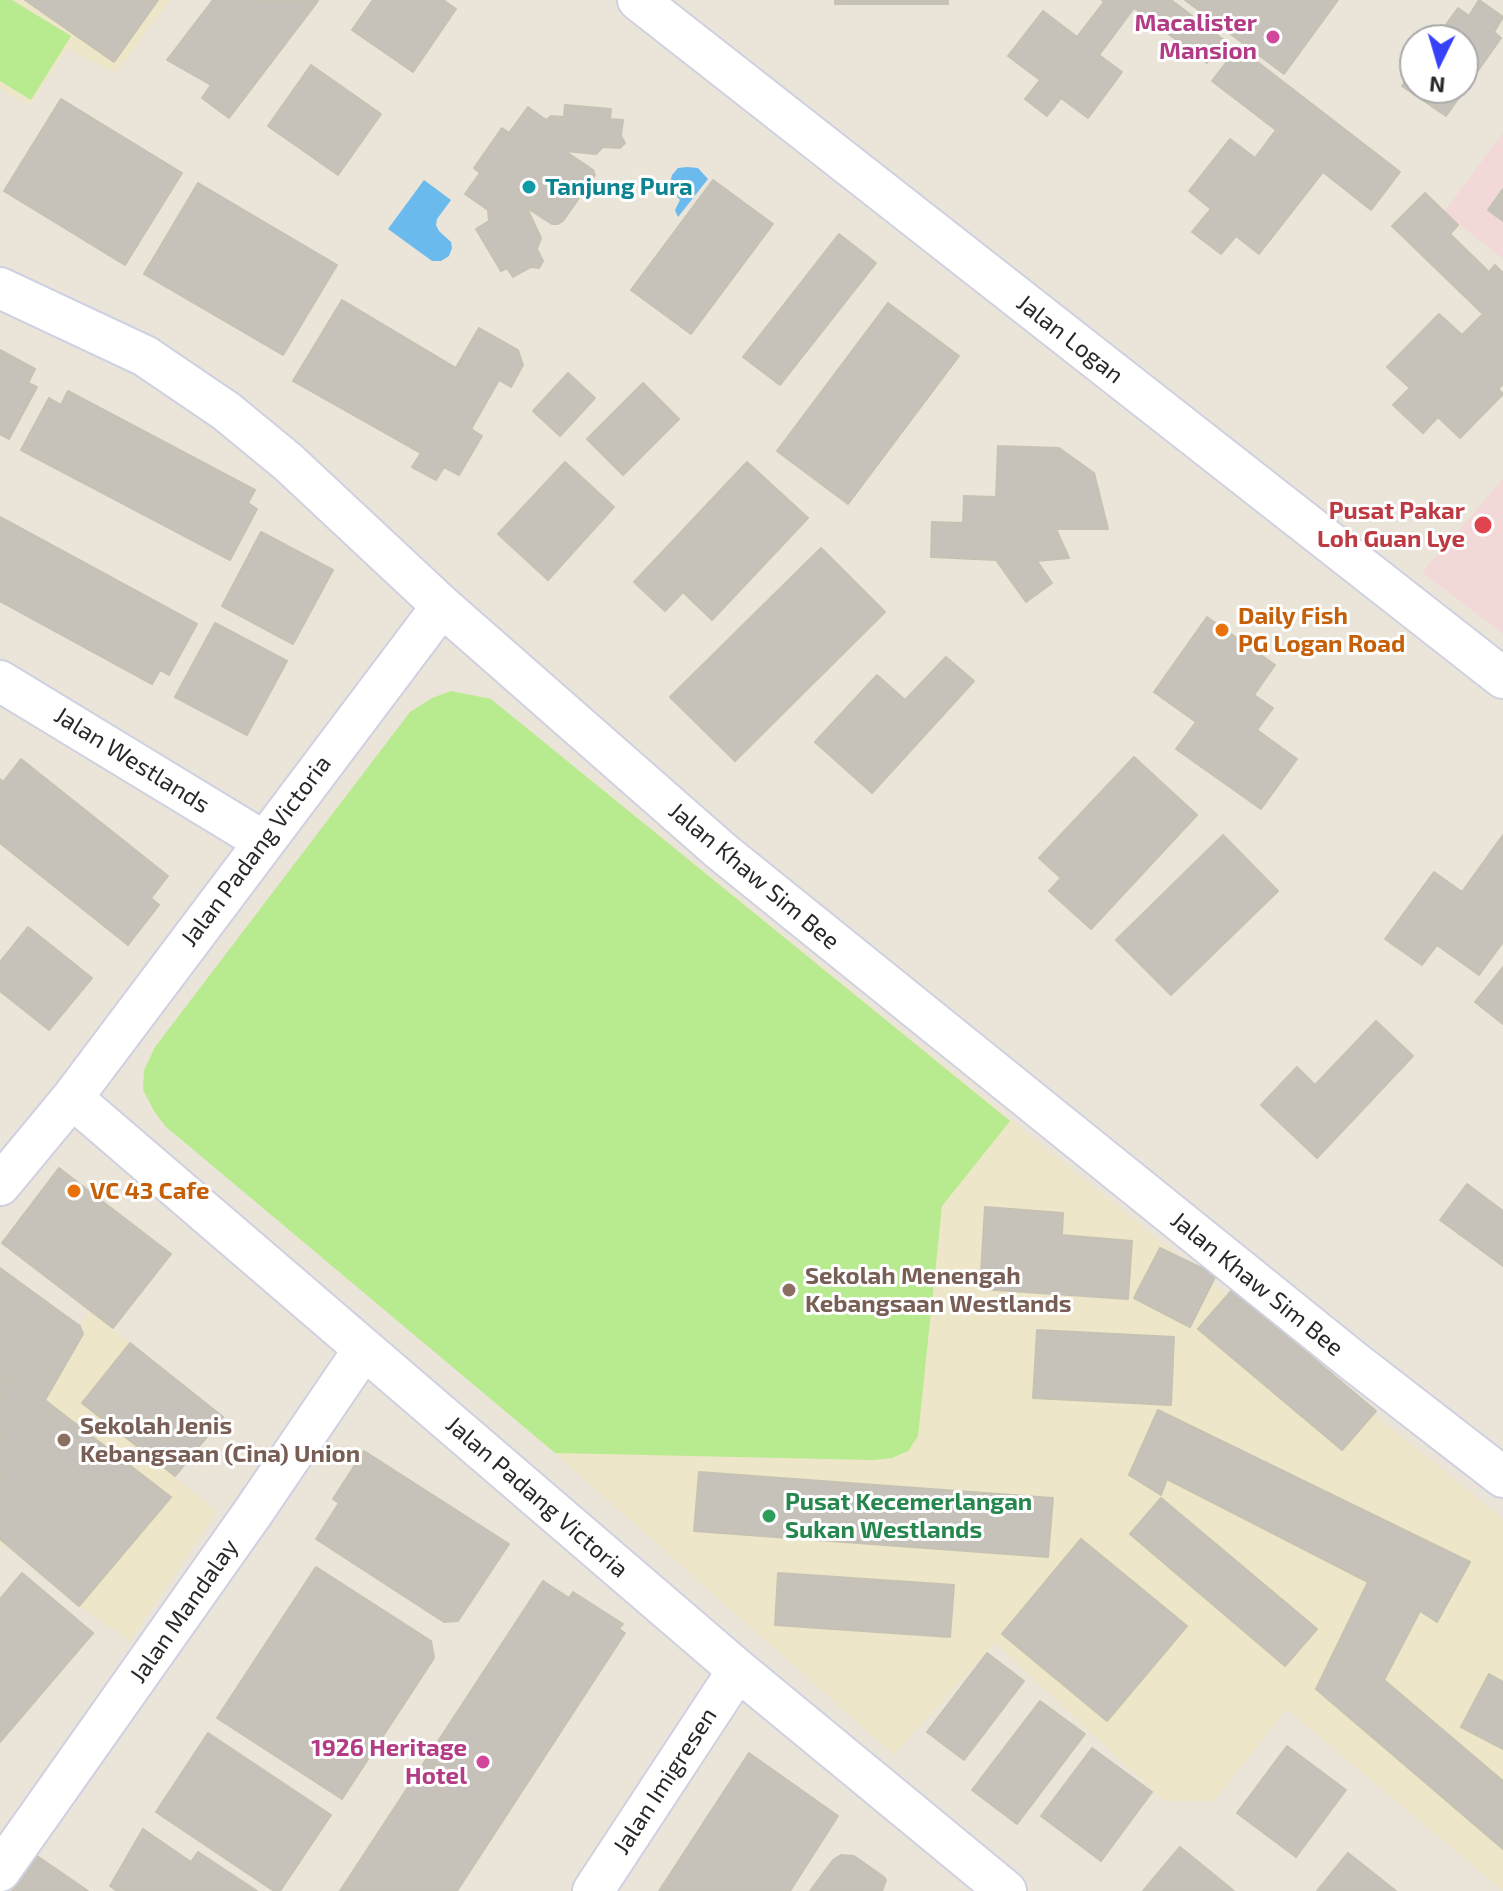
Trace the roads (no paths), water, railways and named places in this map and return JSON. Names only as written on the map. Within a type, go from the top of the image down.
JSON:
[{"type":"street","name":"Jalan Logan","points":[[638,0],[1503,678]]},
{"type":"street","name":"Jalan Khaw Sim Bee","points":[[0,288],[145,356],[226,411],[288,462],[442,606],[721,851],[1352,1360],[1503,1477]]},
{"type":"street","name":"Jalan Padang Victoria","points":[[0,1185],[72,1098],[442,606]]},
{"type":"street","name":"Jalan Westlands","points":[[0,681],[263,841]]},
{"type":"street","name":"Jalan Padang Victoria","points":[[72,1098],[738,1670],[1006,1891]]},
{"type":"street","name":"Jalan Mandalay","points":[[0,1871],[254,1511],[364,1349]]},
{"type":"street","name":"Jalan Imigresen","points":[[593,1891],[738,1670]]},
{"type":"water","points":[[678,168],[698,168],[708,179],[678,217],[675,210],[680,200],[669,187],[672,175]]},
{"type":"water","points":[[424,180],[451,200],[436,225],[451,242],[452,248],[449,256],[441,261],[432,261],[388,229]]},
{"type":"place","name":"Macalister Mansion","points":[[1273,37]]},
{"type":"place","name":"Tanjung Pura","points":[[529,187]]},
{"type":"place","name":"Pusat Pakar Loh Guan Lye","points":[[1483,525]]},
{"type":"place","name":"Daily Fish PG Logan Road","points":[[1222,630]]},
{"type":"place","name":"VC 43 Cafe","points":[[74,1191]]},
{"type":"place","name":"Sekolah Menengah Kebangsaan Westlands","points":[[789,1290]]},
{"type":"place","name":"Sekolah Jenis Kebangsaan (Cina) Union","points":[[64,1440]]},
{"type":"place","name":"Pusat Kecemerlangan Sukan Westlands","points":[[769,1516]]},
{"type":"place","name":"1926 Heritage Hotel","points":[[483,1762]]}]
